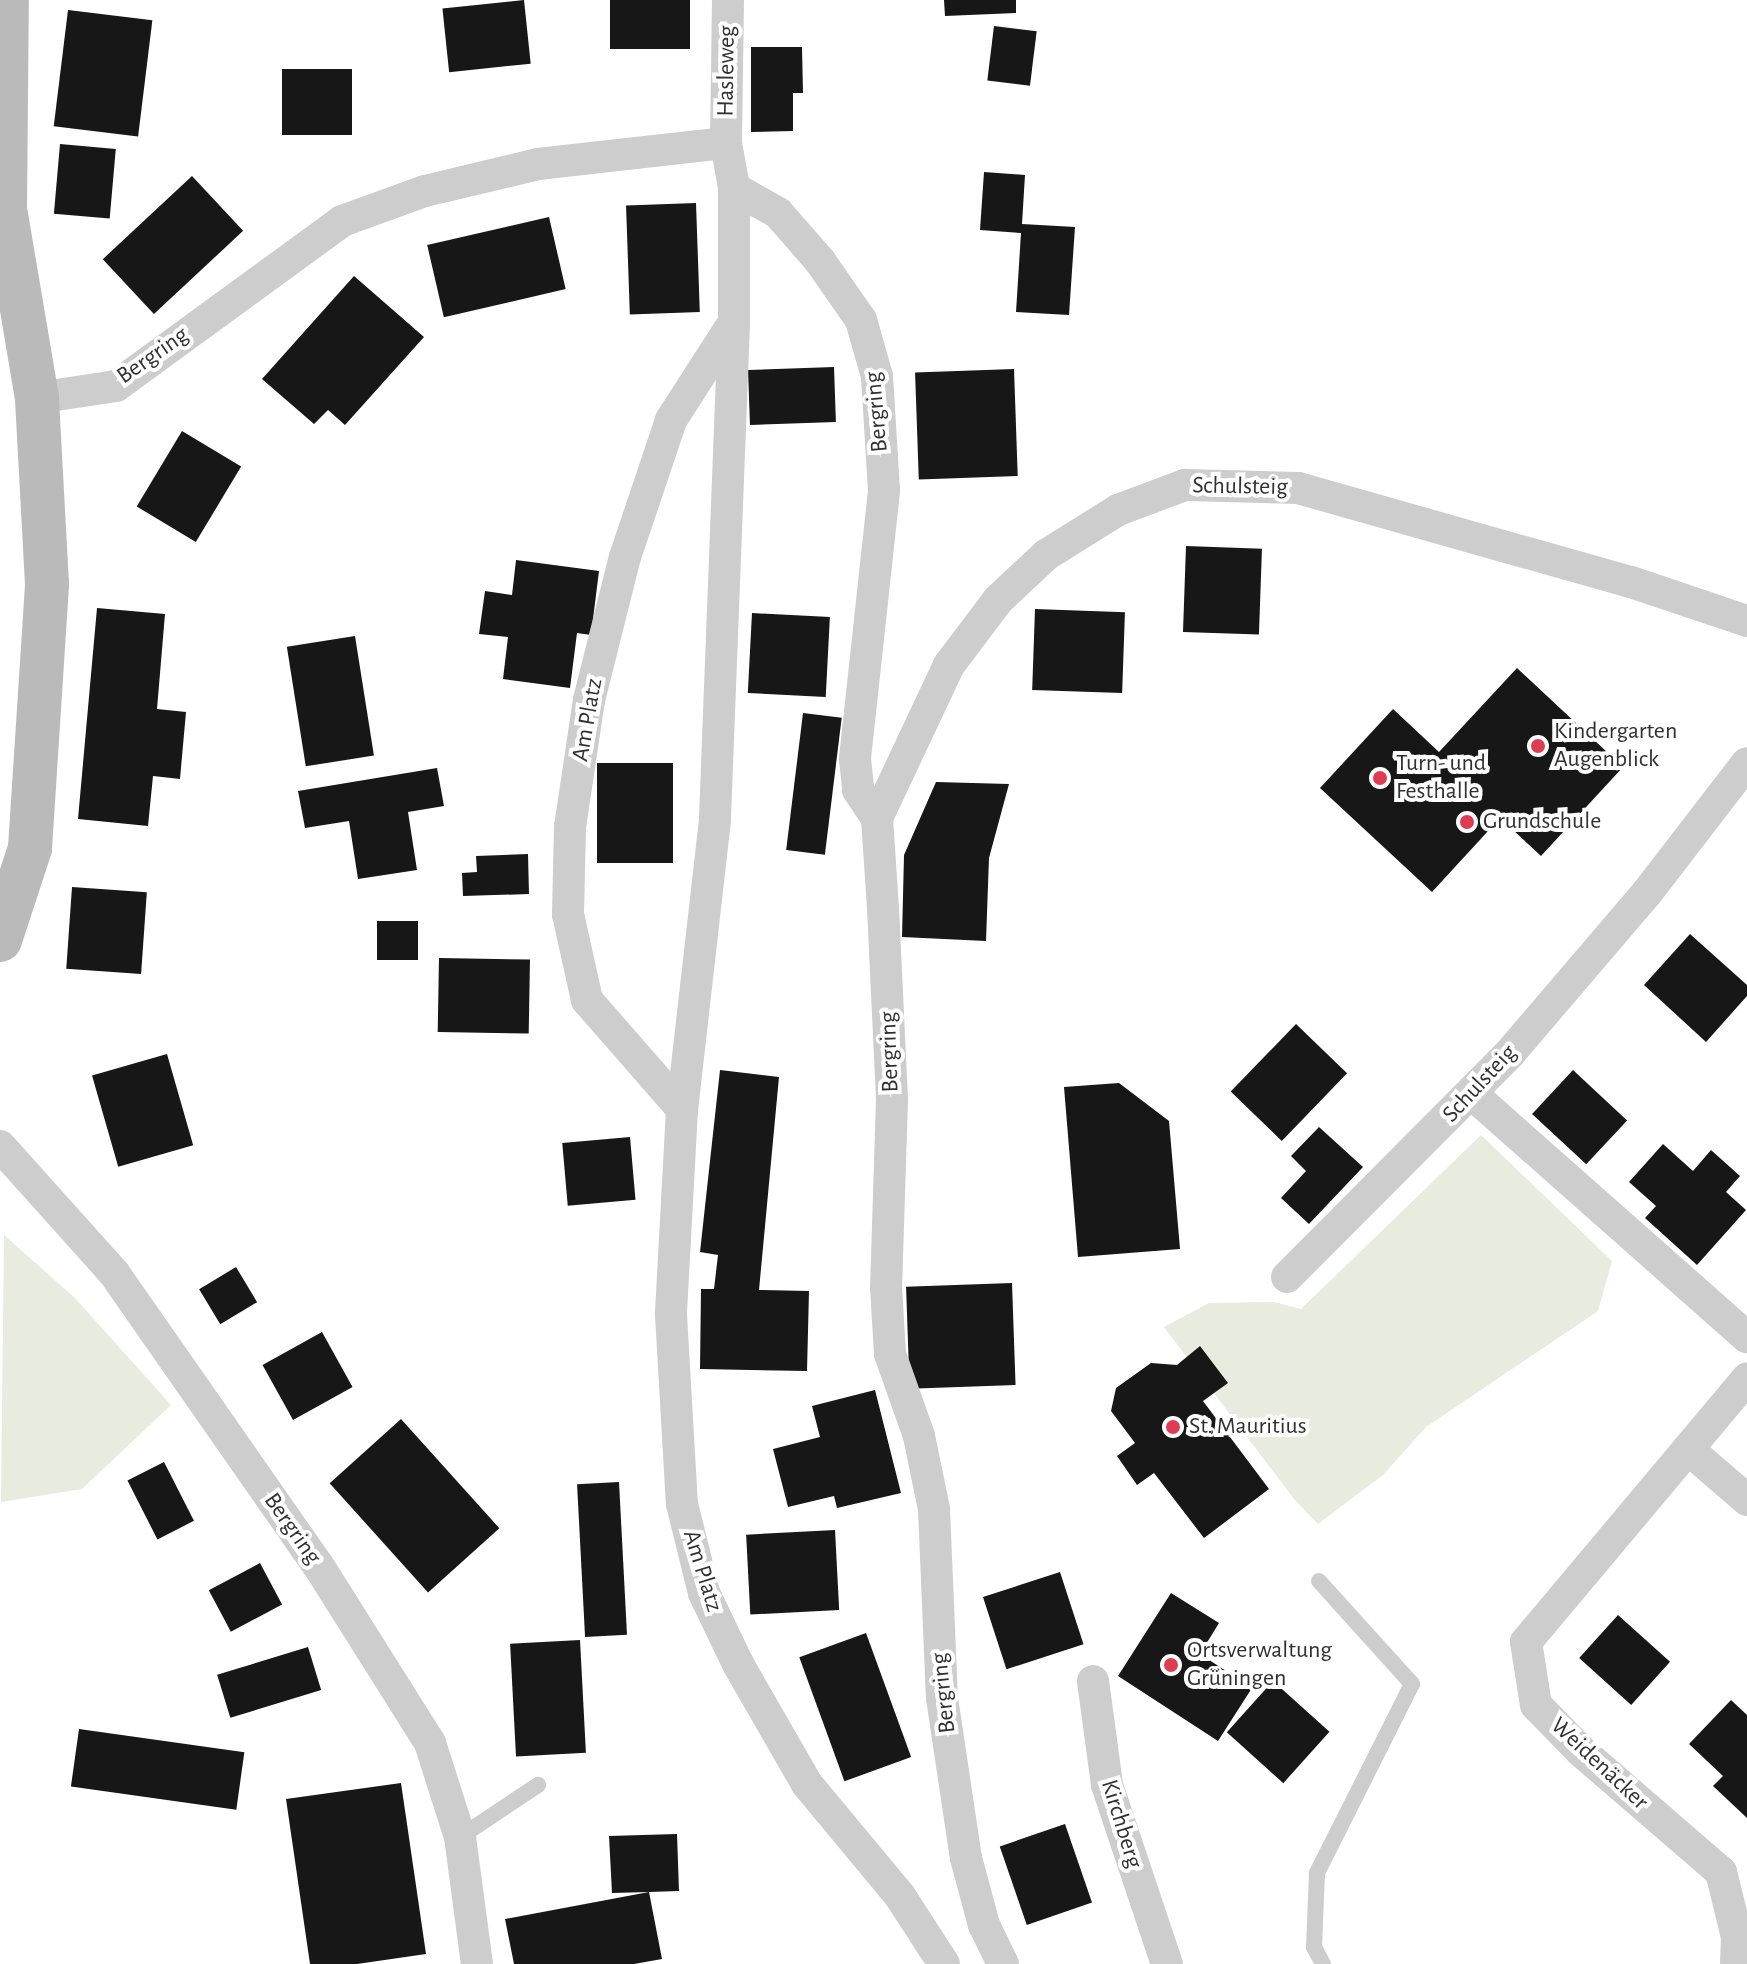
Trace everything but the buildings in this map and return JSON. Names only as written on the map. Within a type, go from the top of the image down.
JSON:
[{"type":"street","points":[[0,940],[30,848],[47,584],[37,398],[5,209],[7,0]]},
{"type":"street","name":"Hasleweg","points":[[726,143],[728,0]]},
{"type":"street","name":"Bergring","points":[[37,398],[116,386],[342,221],[425,191],[538,164],[726,143]]},
{"type":"street","name":"Am Platz","points":[[726,143],[734,188],[734,323],[715,820],[682,1109],[671,1315],[682,1504],[704,1593],[738,1664],[807,1784],[900,1896],[944,1964]]},
{"type":"street","name":"Bergring","points":[[734,188],[778,213],[820,261],[861,320],[877,376],[884,491],[855,759],[858,790],[877,818],[892,1099],[886,1287],[890,1354],[919,1436],[934,1509],[942,1698],[966,1858],[984,1925],[1003,1964]]},
{"type":"street","name":"Am Platz","points":[[682,1109],[587,1000],[568,914],[570,827],[589,700],[630,544],[671,420],[734,323]]},
{"type":"street","name":"Schulsteig","points":[[877,818],[949,665],[998,600],[1046,555],[1082,532],[1118,510],[1185,485],[1298,488],[1743,612]]},
{"type":"street","name":"Schulsteig","points":[[1287,1277],[1472,1094],[1646,894],[1747,763]]},
{"type":"street","points":[[1472,1094],[1743,1325]]},
{"type":"street","name":"Bergring","points":[[0,1146],[114,1273],[318,1565],[430,1743],[460,1837],[477,1964]]},
{"type":"street","name":"Weidenäcker","points":[[1740,1946],[1721,1872],[1581,1751],[1536,1705],[1526,1642],[1747,1379]]},
{"type":"street","points":[[1688,1449],[1747,1500]]},
{"type":"street","name":"Kirchberg","points":[[1093,1681],[1107,1785],[1167,1964]]},
{"type":"lane","points":[[1319,1581],[1412,1684],[1317,1873],[1314,1947],[1323,1964]]},
{"type":"lane","points":[[460,1837],[538,1785]]},
{"type":"shaded area","points":[[1481,1135],[1612,1261],[1598,1311],[1426,1427],[1383,1475],[1318,1524],[1294,1499],[1164,1327],[1209,1303],[1274,1302],[1301,1309]]},
{"type":"shaded area","points":[[4,1235],[75,1298],[171,1405],[82,1489],[1,1502]]},
{"type":"place","name":"Kindergarten Augenblick","points":[[1538,746]]},
{"type":"place","name":"Turn- und Festhalle","points":[[1380,778]]},
{"type":"place","name":"Grundschule","points":[[1467,822]]},
{"type":"place","name":"St. Mauritius","points":[[1173,1427]]},
{"type":"place","name":"Ortsverwaltung Grüningen","points":[[1171,1665]]}]
